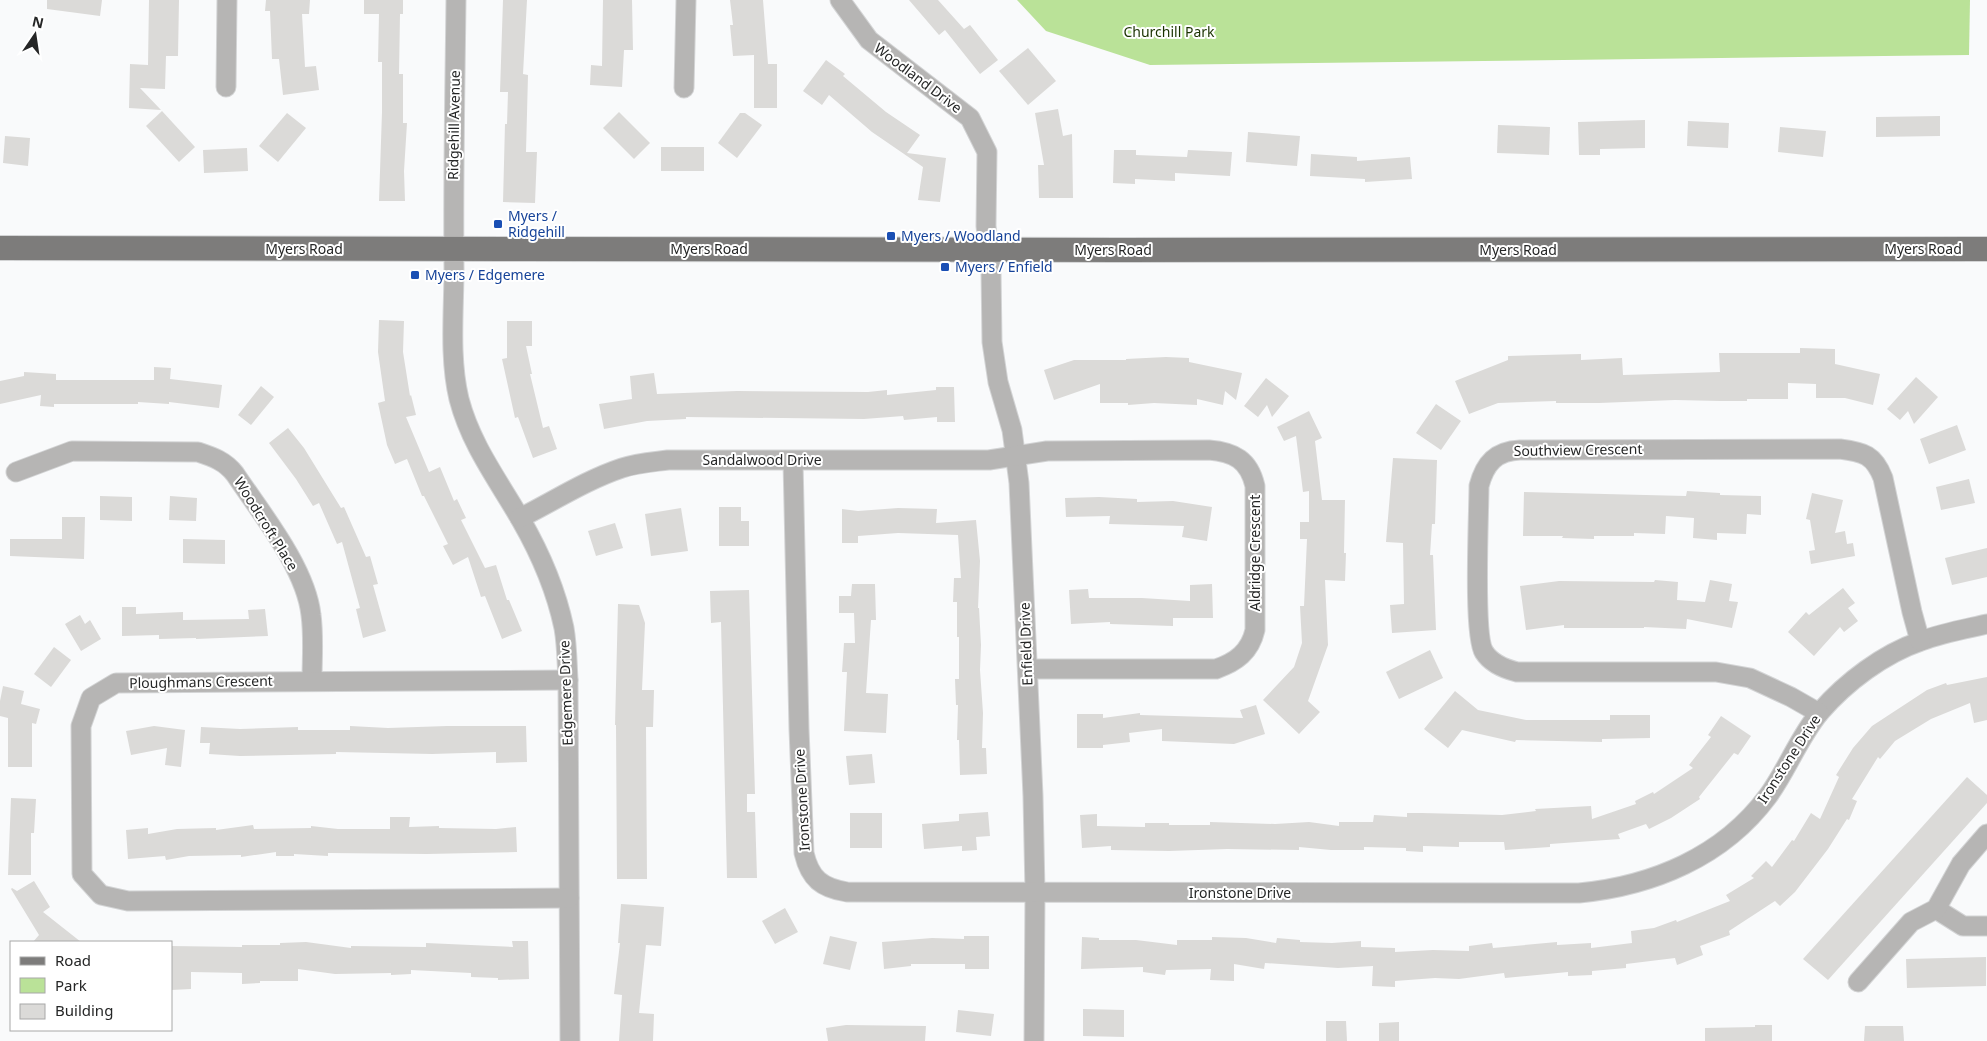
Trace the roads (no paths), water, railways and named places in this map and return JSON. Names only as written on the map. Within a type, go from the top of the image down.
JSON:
[{"type":"main road","name":"Myers Road","points":[[0,248],[1987,249]]},
{"type":"street","points":[[226,87],[227,0]]},
{"type":"street","name":"Ridgehill Avenue","points":[[454,249],[456,0]]},
{"type":"street","points":[[684,88],[686,0]]},
{"type":"street","name":"Woodland Drive","points":[[840,0],[869,40],[970,118],[987,152],[986,226],[988,249]]},
{"type":"street","name":"Edgemere Drive","points":[[454,249],[454,337],[459,399],[470,432],[484,460],[537,549],[556,598],[564,630],[568,680],[570,1041]]},
{"type":"street","name":"Enfield Drive","points":[[988,249],[994,362],[1012,430],[1019,483],[1028,669],[1035,892],[1034,1041]]},
{"type":"street","name":"Southview Crescent","points":[[1819,713],[1769,686],[1750,678],[1730,674],[1699,671],[1517,672],[1508,670],[1495,662],[1484,651],[1478,627],[1479,486],[1482,473],[1489,463],[1508,450],[1840,449],[1864,453],[1873,459],[1883,478],[1920,641]]},
{"type":"street","name":"Woodcroft Place","points":[[16,472],[72,451],[198,452],[224,462],[235,474],[290,558],[303,584],[311,615],[312,681]]},
{"type":"street","name":"Aldridge Crescent","points":[[1016,456],[1047,451],[1220,451],[1240,458],[1251,474],[1255,486],[1254,630],[1252,641],[1240,657],[1229,665],[1216,669],[1028,669]]},
{"type":"street","name":"Sandalwood Drive","points":[[520,518],[583,484],[623,468],[644,463],[678,460],[989,460],[1016,456]]},
{"type":"street","name":"Ironstone Drive","points":[[793,461],[799,729],[804,843],[807,864],[812,875],[833,890],[848,892],[1579,894],[1633,885],[1687,864],[1731,834],[1768,796],[1819,713],[1849,684],[1866,671],[1920,641],[1987,624]]},
{"type":"street","name":"Ploughmans Crescent","points":[[568,680],[116,683],[91,698],[81,726],[82,874],[101,895],[128,901],[569,898]]},
{"type":"street","points":[[1858,982],[1911,922],[1936,909],[1961,864],[1987,834]]},
{"type":"street","points":[[1936,909],[1963,926],[1987,926]]},
{"type":"place","name":"Myers / Ridgehill","points":[[498,224]]},
{"type":"place","name":"Myers / Woodland","points":[[891,236]]},
{"type":"place","name":"Myers / Enfield","points":[[945,267]]},
{"type":"place","name":"Myers / Edgemere","points":[[415,275]]},
{"type":"park label","name":"Churchill Park","points":[[1169,32]]}]
